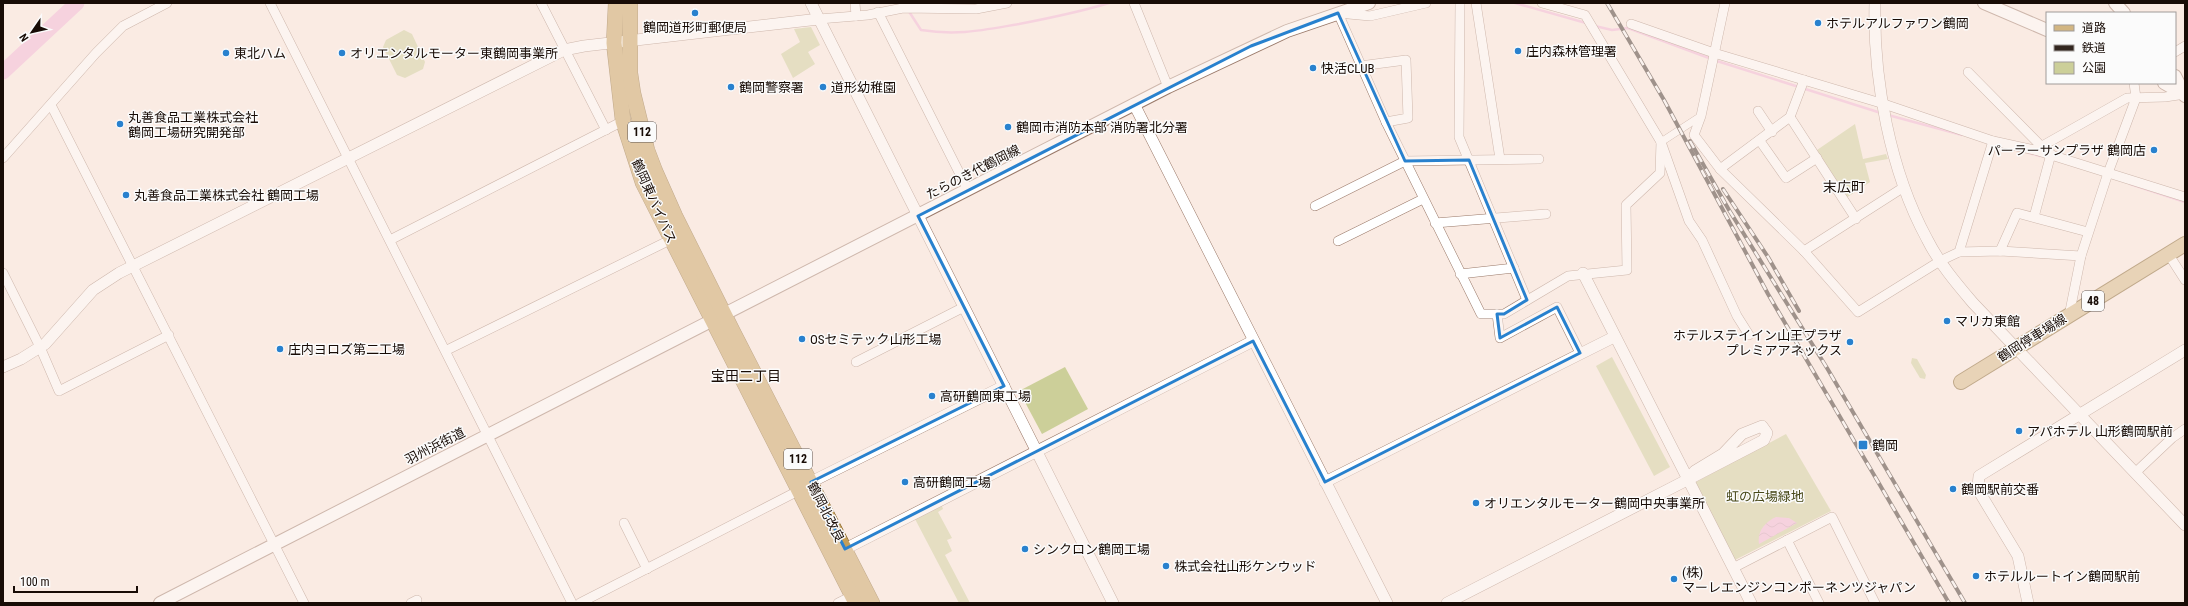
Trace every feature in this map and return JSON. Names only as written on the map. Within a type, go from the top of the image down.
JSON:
[{"type":"highway","name":"鶴岡東バイパス","points":[[616,3],[614,43],[623,121],[643,183],[670,240],[718,318]]},
{"type":"highway","name":"鶴岡東バイパス","points":[[630,3],[629,42],[633,93],[647,150],[718,318]]},
{"type":"highway","name":"鶴岡北改良","points":[[718,318],[811,482],[872,603]]},
{"type":"highway","name":"鶴岡北改良","points":[[718,318],[798,491],[854,599]]},
{"type":"main road","name":"たらのき代鶴岡線","points":[[718,318],[1134,104],[1251,46],[1287,31],[1369,3]]},
{"type":"main road","points":[[1984,3],[2046,30]]},
{"type":"main road","points":[[2115,3],[2123,12]]},
{"type":"main road","points":[[2176,78],[2184,95]]},
{"type":"main road","points":[[2166,84],[2184,95]]},
{"type":"main road","name":"鶴岡停車場線","points":[[1961,382],[2185,244]]},
{"type":"main road","name":"羽州浜街道","points":[[160,603],[718,318]]},
{"type":"street","points":[[3,158],[96,53],[123,26],[167,3]]},
{"type":"street","points":[[270,3],[447,350],[486,436],[572,603]]},
{"type":"street","points":[[541,3],[606,130]]},
{"type":"street","points":[[811,3],[1113,603]]},
{"type":"street","points":[[855,3],[856,16]]},
{"type":"street","points":[[3,367],[21,359],[40,347],[54,335],[93,290],[134,266],[564,50],[856,16],[902,6],[976,9],[1007,3]]},
{"type":"street","points":[[1134,3],[1168,87]]},
{"type":"street","points":[[1426,3],[1370,16],[1338,13],[1360,66],[1422,199],[1481,314],[1504,314],[1568,276],[1583,273],[1627,270],[1626,205],[1660,173],[1661,142]]},
{"type":"street","points":[[1460,3],[1459,136],[1527,300]]},
{"type":"street","points":[[1476,3],[1500,159]]},
{"type":"street","points":[[1542,3],[1585,15],[1661,142],[1689,221],[1702,240],[1737,316],[1749,335]]},
{"type":"street","points":[[1725,3],[1701,116],[1694,135],[1720,169],[1804,251],[1858,312],[1940,261],[1959,252],[2000,251],[2081,256]]},
{"type":"street","points":[[1875,3],[1875,44],[1884,104],[1895,157],[1904,187],[1922,230],[1940,261],[1973,303],[2185,525]]},
{"type":"street","points":[[878,12],[968,190]]},
{"type":"street","points":[[1631,24],[1714,53],[1884,104],[1993,141],[2038,148],[2051,154],[2185,197]]},
{"type":"street","points":[[2176,51],[2185,46]]},
{"type":"street","points":[[1360,66],[1406,60],[1408,118],[1386,122]]},
{"type":"street","points":[[1968,72],[2038,148]]},
{"type":"street","points":[[1720,169],[1760,141],[1790,117],[1804,80]]},
{"type":"street","points":[[2069,316],[2081,256],[2088,232],[2136,98],[2134,84]]},
{"type":"street","points":[[2038,148],[2127,98],[2184,95]]},
{"type":"street","points":[[1134,104],[1387,603]]},
{"type":"street","points":[[51,105],[304,603]]},
{"type":"street","points":[[1758,111],[1772,132]]},
{"type":"street","points":[[1661,142],[1701,116]]},
{"type":"street","points":[[1790,117],[1856,219]]},
{"type":"street","points":[[390,240],[623,121]]},
{"type":"street","points":[[1760,141],[1786,178],[1817,158]]},
{"type":"street","points":[[1959,252],[1993,141]]},
{"type":"street","points":[[2034,217],[2051,154]]},
{"type":"street","points":[[1315,206],[1405,161],[1539,159]]},
{"type":"street","points":[[1804,251],[1904,187]]},
{"type":"street","points":[[1338,241],[1422,199]]},
{"type":"street","points":[[2000,251],[2017,212],[2088,232]]},
{"type":"street","points":[[1435,223],[1546,214]]},
{"type":"street","points":[[447,350],[670,240]]},
{"type":"street","points":[[2169,254],[2185,280]]},
{"type":"street","points":[[1460,274],[1514,268]]},
{"type":"street","points":[[3,273],[40,347],[59,392],[169,335]]},
{"type":"street","points":[[1583,273],[1687,480],[1751,603]]},
{"type":"street","points":[[856,362],[964,307]]},
{"type":"street","points":[[1497,314],[1500,338],[1557,307],[1580,354]]},
{"type":"street","points":[[1325,482],[1614,336]]},
{"type":"street","points":[[845,549],[1037,452],[1253,340]]},
{"type":"street","points":[[2028,603],[2018,556],[1980,493],[1978,480],[1984,472],[2185,350]]},
{"type":"street","points":[[811,482],[1004,386]]},
{"type":"street","points":[[1447,603],[1687,480],[1764,440],[1767,436],[1766,430],[1759,426],[1742,434],[1723,454],[1695,471],[1687,480]]},
{"type":"street","points":[[2136,472],[2172,438],[2185,430]]},
{"type":"street","points":[[580,603],[798,491]]},
{"type":"street","points":[[1733,568],[1832,518],[1875,603]]},
{"type":"street","points":[[624,523],[647,569]]},
{"type":"street","points":[[1787,540],[1819,603]]},
{"type":"street","points":[[838,603],[854,599]]},
{"type":"highlighted area","points":[[1338,13],[1405,161],[1469,160],[1527,300],[1504,314],[1497,314],[1500,338],[1557,307],[1580,353],[1325,482],[1253,341],[845,549],[811,482],[1004,386],[918,216],[1251,46]]},
{"type":"green space","points":[[811,27],[820,45],[808,52],[815,64],[793,78],[781,54],[800,42],[794,29]]},
{"type":"green space","points":[[404,30],[412,34],[425,62],[423,69],[405,78],[397,75],[383,47],[386,40]]},
{"type":"green space","points":[[1855,124],[1863,159],[1886,154],[1888,159],[1865,163],[1870,182],[1846,198],[1817,150]]},
{"type":"green space","points":[[1612,357],[1670,467],[1654,476],[1596,366]]},
{"type":"green space","points":[[1912,358],[1917,359],[1926,375],[1925,379],[1920,378],[1911,363]]},
{"type":"green space","points":[[1065,367],[1088,409],[1042,434],[1019,391]]},
{"type":"green space","name":"虹の広場緑地","points":[[1786,434],[1831,511],[1733,561],[1694,483]]},
{"type":"green space","points":[[942,506],[943,509],[938,512],[952,538],[947,540],[952,551],[945,555],[970,603],[959,603],[915,519]]},
{"type":"water","points":[[1776,517],[1789,518],[1797,523],[1759,544],[1759,535],[1765,524]]},
{"type":"waterway","points":[[3,72],[77,3]]},
{"type":"waterway","points":[[908,10],[921,30],[934,32],[959,32],[1031,22],[1109,3]]},
{"type":"waterway","points":[[1515,3],[1586,23]]},
{"type":"waterway","points":[[1595,26],[1612,30],[1628,28],[1717,61],[1881,113]]},
{"type":"waterway","points":[[1888,115],[1962,135]]},
{"type":"waterway","points":[[2029,153],[2040,156]]},
{"type":"waterway","points":[[2130,184],[2185,202]]},
{"type":"railway","points":[[1607,3],[1664,100],[1768,294],[1949,603]]},
{"type":"railway","points":[[1690,141],[1729,210],[1827,368],[1965,603]]},
{"type":"railway","points":[[1723,189],[1768,257],[1799,311]]},
{"type":"place","name":"鶴岡道形町郵便局","points":[[695,13]]},
{"type":"place","name":"ホテルアルファワン鶴岡","points":[[1818,23]]},
{"type":"place","name":"庄内森林管理署","points":[[1518,51]]},
{"type":"place","name":"東北ハム","points":[[226,53]]},
{"type":"place","name":"オリエンタルモーター東鶴岡事業所","points":[[342,53]]},
{"type":"place","name":"快活CLUB","points":[[1313,68]]},
{"type":"place","name":"鶴岡警察署","points":[[731,87]]},
{"type":"place","name":"道形幼稚園","points":[[823,87]]},
{"type":"place","name":"丸善食品工業株式会社 鶴岡工場研究開発部","points":[[120,124]]},
{"type":"place","name":"鶴岡市消防本部 消防署北分署","points":[[1008,127]]},
{"type":"place","name":"パーラーサンプラザ 鶴岡店","points":[[2154,150]]},
{"type":"place","name":"丸善食品工業株式会社 鶴岡工場","points":[[126,195]]},
{"type":"place","name":"マリカ東館","points":[[1947,321]]},
{"type":"place","name":"OSセミテック山形工場","points":[[802,339]]},
{"type":"place","name":"ホテルステイイン山王プラザ プレミアアネックス","points":[[1850,342]]},
{"type":"place","name":"庄内ヨロズ第二工場","points":[[280,349]]},
{"type":"place","name":"高研鶴岡東工場","points":[[932,396]]},
{"type":"place","name":"アパホテル 山形鶴岡駅前","points":[[2019,431]]},
{"type":"place","name":"鶴岡","points":[[1863,445]]},
{"type":"place","name":"高研鶴岡工場","points":[[905,482]]},
{"type":"place","name":"鶴岡駅前交番","points":[[1953,489]]},
{"type":"place","name":"オリエンタルモーター鶴岡中央事業所","points":[[1476,503]]},
{"type":"place","name":"シンクロン鶴岡工場","points":[[1025,549]]},
{"type":"place","name":"株式会社山形ケンウッド","points":[[1166,566]]},
{"type":"place","name":"ホテルルートイン鶴岡駅前","points":[[1976,576]]},
{"type":"place","name":"(株) マーレエンジンコンポーネンツジャパン","points":[[1674,579]]},
{"type":"district","name":"末広町","points":[[1844,187]]},
{"type":"district","name":"宝田二丁目","points":[[746,376]]}]
